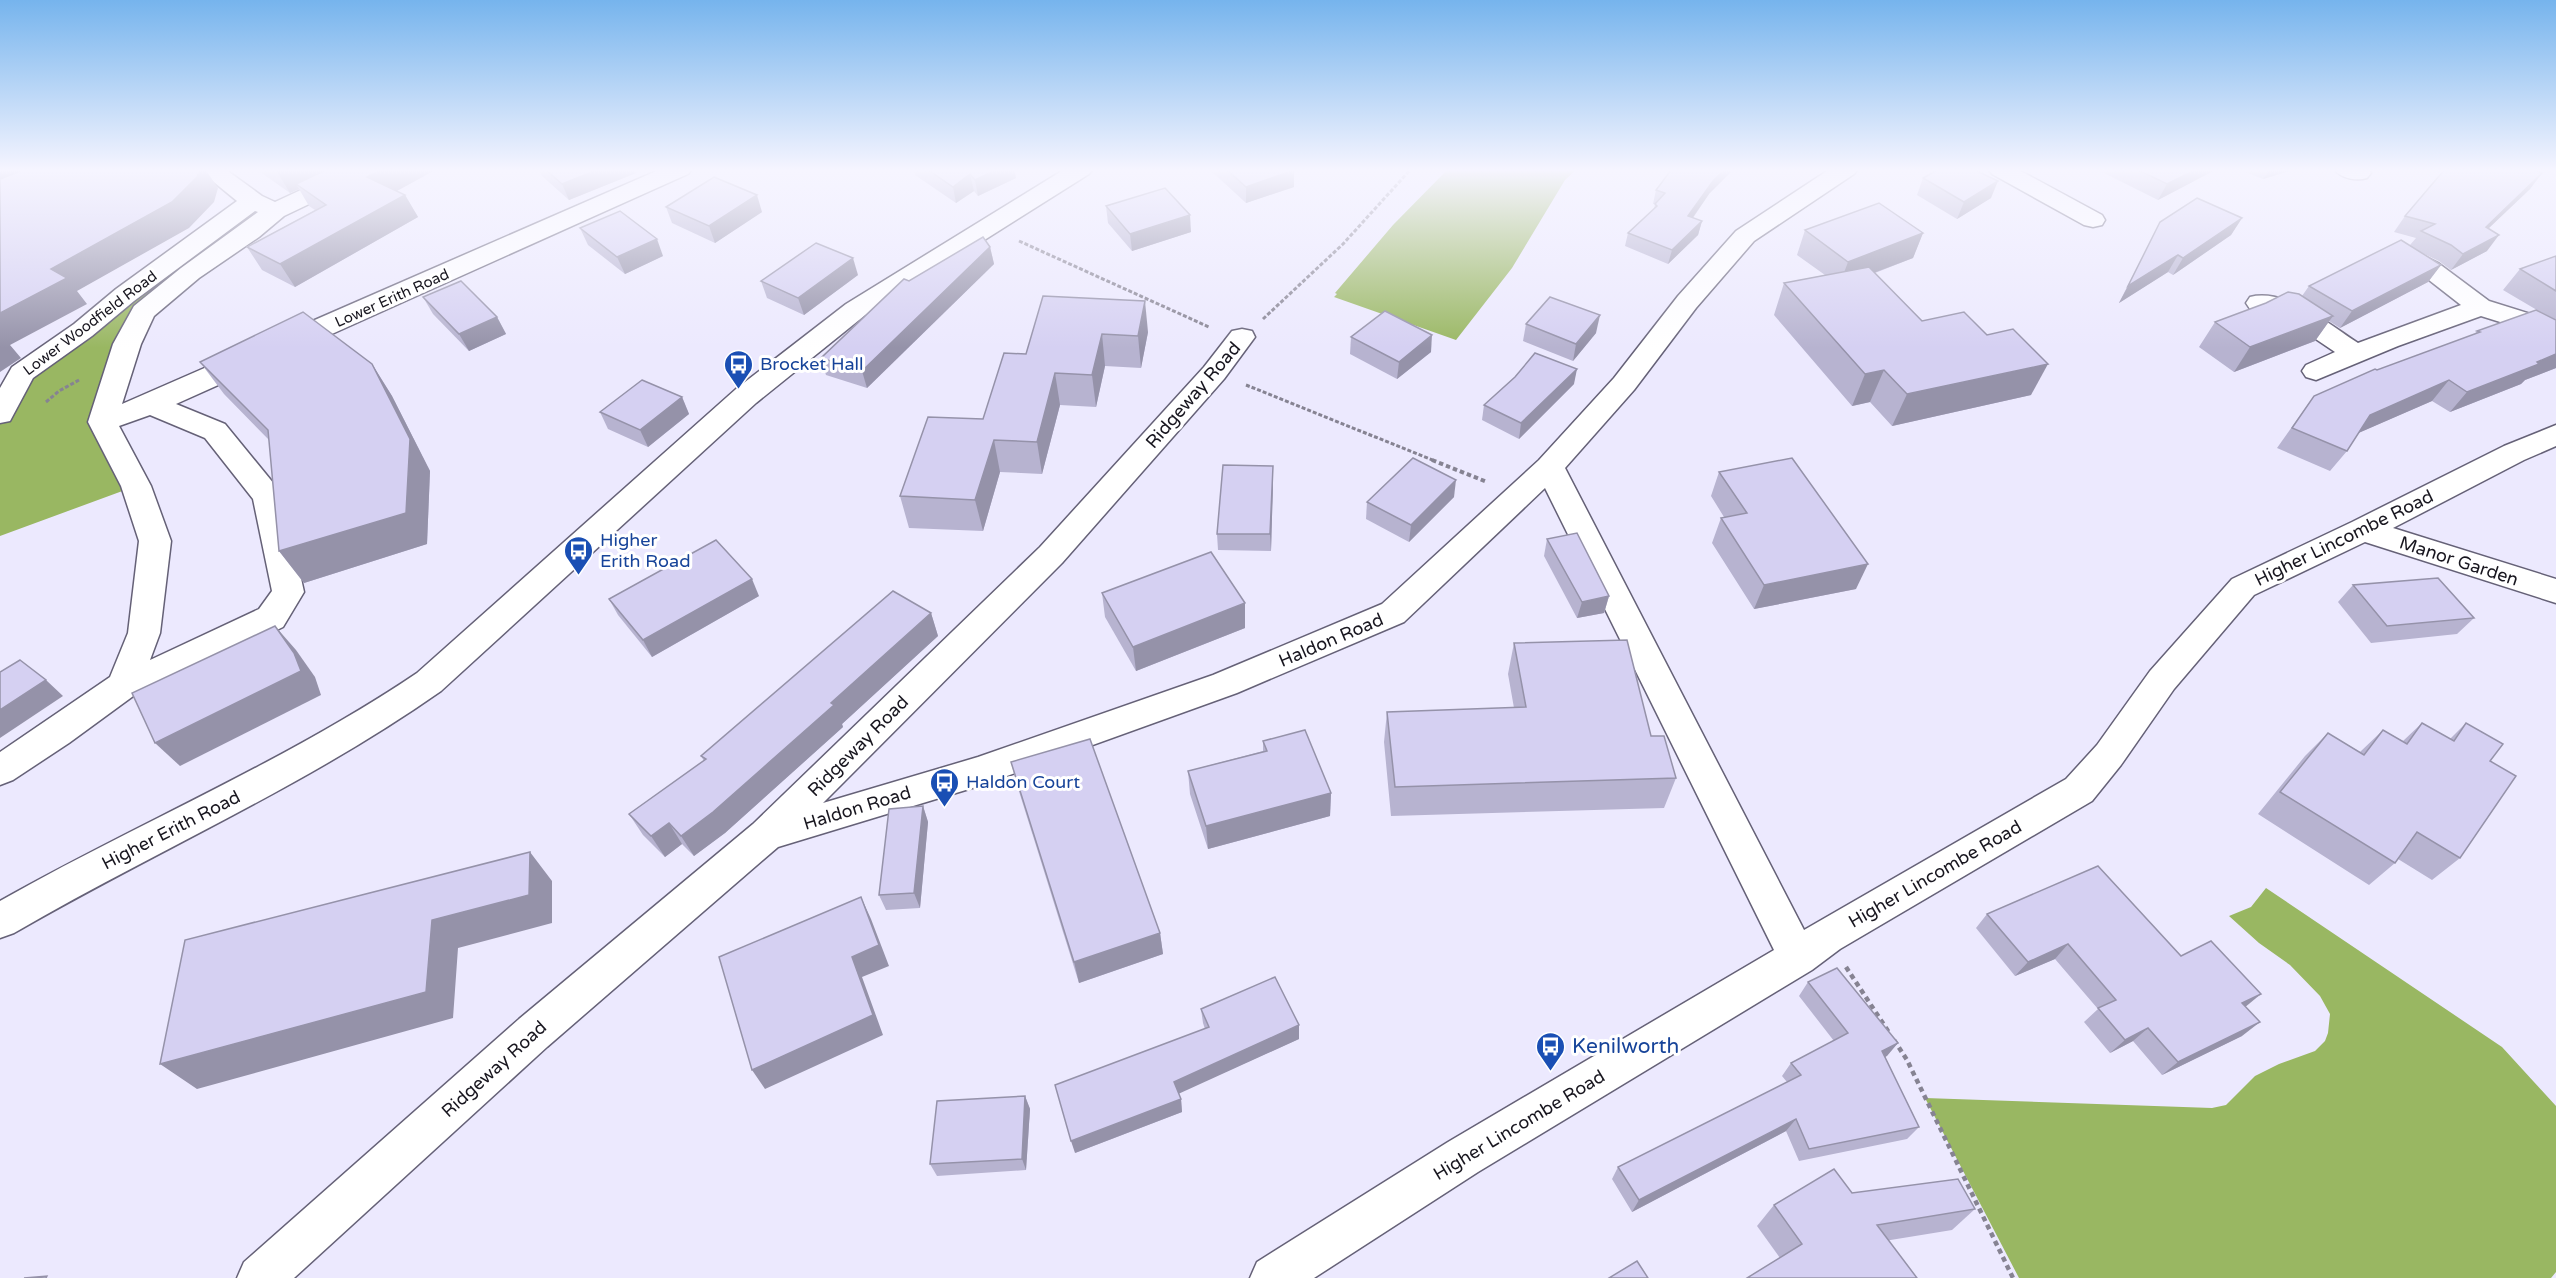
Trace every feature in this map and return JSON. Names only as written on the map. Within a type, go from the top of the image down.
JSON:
[{"type":"street","name":"Lower Woodfield Road","points":[[0,414],[22,373],[83,330],[125,295],[229,229]]},
{"type":"street","points":[[124,685],[144,633],[155,541],[136,486],[102,422],[127,344],[143,312],[190,273],[252,229]]},
{"type":"street","name":"Lower Erith Road","points":[[102,422],[151,404],[546,229]]},
{"type":"street","name":"Higher Erith Road","points":[[0,921],[80,875],[250,790],[374,720],[429,682],[746,396],[855,310],[987,229]]},
{"type":"street","name":"Haldon Road","points":[[766,836],[990,768],[1225,684],[1393,613],[1549,467],[1624,384],[1688,302],[1744,236],[1755,229]]},
{"type":"street","points":[[2403,254],[2429,268],[2480,307],[2538,325],[2556,336]]},
{"type":"street","points":[[2259,303],[2292,310],[2355,353]]},
{"type":"street","points":[[2316,371],[2355,353],[2480,307]]},
{"type":"street","name":"Ridgeway Road","points":[[260,1278],[533,1033],[766,836],[1051,555],[1215,373],[1242,337]]},
{"type":"street","points":[[0,770],[124,685],[191,657],[271,618],[288,592],[268,497],[215,431],[151,404]]},
{"type":"street","name":"Higher Lincombe Road","points":[[1273,1278],[1463,1157],[2079,790],[2109,755],[2162,680],[2243,587],[2363,530],[2514,453],[2556,435]]},
{"type":"street","points":[[1549,467],[1812,947]]},
{"type":"street","name":"Manor Garden","points":[[2363,530],[2556,591]]},
{"type":"path","points":[[989,229],[1204,324]]},
{"type":"path","name":"Ridgeway Road","points":[[1242,337],[1357,229]]},
{"type":"path","points":[[42,406],[71,382],[92,375],[105,376],[116,382]]},
{"type":"path","points":[[1258,390],[1520,495]]},
{"type":"path","points":[[1812,947],[1907,1060],[2013,1278]]},
{"type":"green space","points":[[216,229],[252,229],[143,312],[102,422],[136,486],[0,536],[0,414],[22,373]]},
{"type":"green space","points":[[1390,229],[1536,229],[1512,268],[1456,340],[1334,297],[1337,294],[1335,293]]},
{"type":"green space","points":[[2266,888],[2502,1047],[2556,1106],[2556,1272],[2551,1278],[2019,1278],[1925,1098],[2212,1108],[2226,1105],[2255,1076],[2279,1064],[2315,1051],[2325,1041],[2330,1014],[2320,996],[2290,965],[2259,943],[2229,916],[2251,907]]},
{"type":"building","points":[[0,229],[124,229],[51,269],[67,278],[0,313]]},
{"type":"building","points":[[282,229],[344,229],[280,264],[247,247]]},
{"type":"building","points":[[581,229],[643,229],[657,239],[617,257]]},
{"type":"building","points":[[1125,229],[1147,229],[1130,234]]},
{"type":"building","points":[[1633,229],[1694,229],[1672,250],[1628,233]]},
{"type":"building","points":[[1917,229],[1923,233],[1848,262],[1805,230]]},
{"type":"building","points":[[2157,229],[2226,229],[2183,258],[2178,255],[2128,286]]},
{"type":"building","points":[[2426,229],[2489,229],[2499,235],[2463,254],[2451,245],[2421,231]]},
{"type":"building","points":[[983,237],[990,247],[862,371],[821,358],[904,279],[909,281]]},
{"type":"building","points":[[2401,240],[2441,265],[2352,311],[2309,286]]},
{"type":"building","points":[[816,243],[853,258],[798,298],[761,281]]},
{"type":"building","points":[[2556,256],[2556,291],[2520,269]]},
{"type":"building","points":[[1869,267],[1922,321],[1964,312],[1987,335],[2013,329],[2048,364],[1907,394],[1884,370],[1865,374],[1784,283]]},
{"type":"building","points":[[461,281],[497,317],[459,334],[423,297]]},
{"type":"building","points":[[2288,292],[2299,294],[2333,316],[2250,347],[2215,322],[2266,303]]},
{"type":"building","points":[[1043,296],[1145,301],[1138,336],[1102,334],[1092,375],[1055,373],[1037,442],[994,440],[975,500],[900,496],[928,417],[983,419],[1004,353],[1026,354]]},
{"type":"building","points":[[1550,297],[1600,315],[1576,344],[1526,324]]},
{"type":"building","points":[[2536,310],[2556,320],[2556,354],[2537,362],[2539,364],[2467,392],[2449,380],[2370,415],[2347,451],[2292,428],[2314,396],[2375,369]]},
{"type":"building","points":[[1385,311],[1432,335],[1399,362],[1351,337]]},
{"type":"building","points":[[303,312],[372,364],[410,439],[406,513],[279,551],[268,430],[200,362]]},
{"type":"building","points":[[1535,353],[1577,369],[1521,423],[1484,405],[1515,377]]},
{"type":"building","points":[[642,380],[682,397],[640,430],[600,412]]},
{"type":"building","points":[[1413,458],[1456,480],[1411,525],[1367,502]]},
{"type":"building","points":[[1792,458],[1868,564],[1764,585],[1721,518],[1747,513],[1719,472]]},
{"type":"building","points":[[1223,465],[1273,466],[1270,534],[1217,534]]},
{"type":"building","points":[[1577,533],[1609,596],[1582,602],[1547,539]]},
{"type":"building","points":[[716,540],[752,579],[643,640],[609,599]]},
{"type":"building","points":[[1211,552],[1245,603],[1133,647],[1102,593]]},
{"type":"building","points":[[2438,578],[2474,618],[2387,626],[2353,585]]},
{"type":"building","points":[[893,591],[931,613],[831,703],[834,705],[713,812],[681,836],[669,823],[651,836],[629,814],[706,759],[701,756]]},
{"type":"building","points":[[275,626],[294,653],[301,671],[155,743],[132,693]]},
{"type":"building","points":[[1627,640],[1651,736],[1664,736],[1676,778],[1395,787],[1387,712],[1526,707],[1514,643]]},
{"type":"building","points":[[20,660],[46,680],[0,710],[0,672]]},
{"type":"building","points":[[2422,723],[2454,741],[2466,723],[2503,744],[2490,761],[2516,776],[2460,858],[2417,832],[2395,863],[2280,792],[2328,733],[2364,755],[2383,730],[2407,744]]},
{"type":"building","points":[[1305,730],[1331,793],[1206,826],[1188,771],[1267,751],[1263,741]]},
{"type":"building","points":[[1090,739],[1160,933],[1074,962],[1011,762]]},
{"type":"building","points":[[923,806],[914,893],[879,895],[889,809]]},
{"type":"building","points":[[530,852],[529,895],[432,920],[426,992],[160,1064],[185,940]]},
{"type":"building","points":[[2098,866],[2181,956],[2211,941],[2261,994],[2242,1003],[2260,1022],[2178,1062],[2148,1028],[2125,1040],[2098,1008],[2116,1000],[2068,944],[2028,962],[1987,914]]},
{"type":"building","points":[[861,897],[879,945],[852,957],[873,1015],[752,1070],[719,957]]},
{"type":"building","points":[[1837,968],[1898,1043],[1882,1051],[1919,1127],[1809,1149],[1796,1119],[1639,1200],[1618,1167],[1801,1075],[1791,1063],[1848,1033],[1808,982]]},
{"type":"building","points":[[1275,977],[1299,1025],[1174,1082],[1181,1099],[1071,1141],[1055,1085],[1209,1027],[1201,1009]]},
{"type":"building","points":[[1025,1096],[1022,1159],[930,1164],[937,1101]]},
{"type":"building","points":[[1834,1169],[1852,1193],[1958,1179],[1975,1209],[1877,1225],[1917,1278],[1747,1278],[1802,1244],[1774,1205]]},
{"type":"building","points":[[1637,1261],[1648,1278],[1609,1278]]},
{"type":"place","name":"Brocket Hall","points":[[739,390]]},
{"type":"place","name":"Higher Erith Road","points":[[579,576]]},
{"type":"place","name":"Haldon Court","points":[[945,808]]},
{"type":"place","name":"Kenilworth","points":[[1551,1072]]}]
